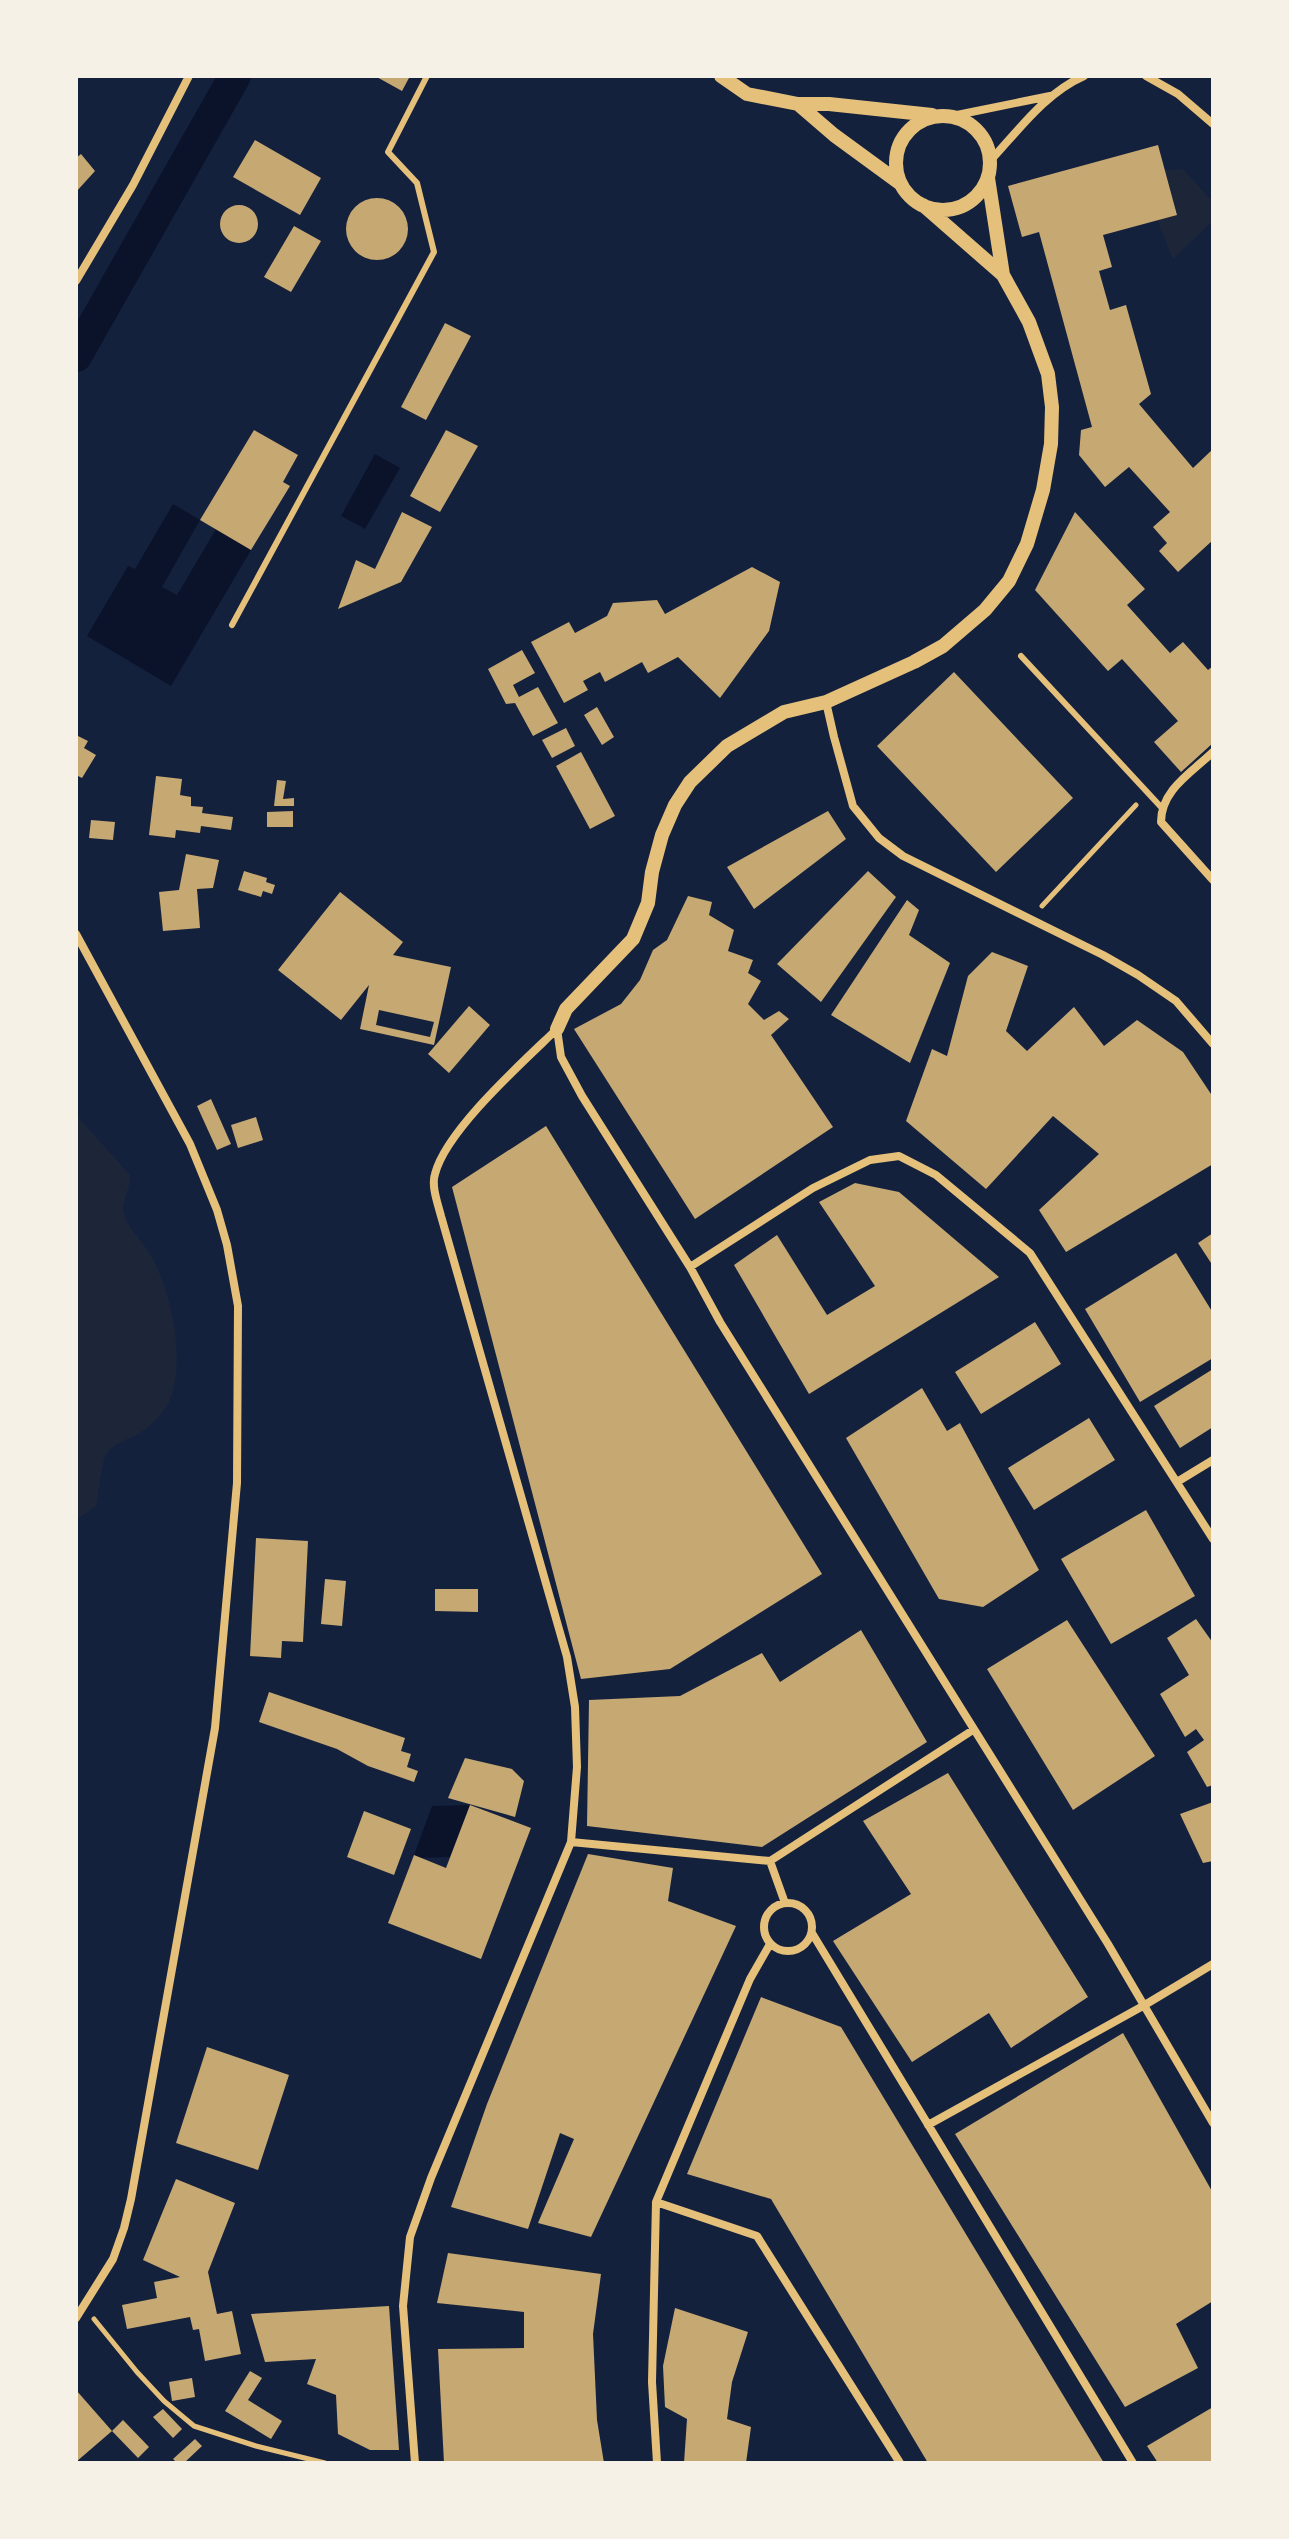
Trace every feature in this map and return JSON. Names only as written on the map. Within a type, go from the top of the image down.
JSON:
[{"type":"street","points":[[76,281],[133,185],[189,76]]},
{"type":"street","points":[[721,76],[747,94],[798,104],[829,104],[944,116],[966,122],[979,132],[990,161],[988,178],[1003,275]]},
{"type":"street","points":[[990,161],[1050,96],[1084,76]]},
{"type":"street","points":[[1146,76],[1178,94],[1213,124]]},
{"type":"street","points":[[415,2463],[403,2306],[410,2237],[431,2178],[571,1842],[577,1767],[575,1707],[567,1657],[441,1216],[434,1176],[456,1135],[490,1094],[557,1029],[566,1009],[633,939],[648,903],[662,835],[675,805],[690,782],[727,746],[784,712],[826,702],[943,646],[985,610],[1009,581],[1027,544],[1043,490],[1051,444],[1052,407],[1048,374],[1029,322],[1003,275],[910,197],[896,170],[896,155],[901,140],[910,128],[923,120],[1050,96]]},
{"type":"street","points":[[798,104],[901,184]]},
{"type":"street","points":[[923,205],[938,210],[954,209],[969,202],[988,178]]},
{"type":"street","points":[[826,702],[853,806],[879,838],[903,856],[1103,955],[1176,1001],[1213,1044]]},
{"type":"street","points":[[1213,752],[1166,797],[1161,807],[1161,822],[1169,834],[1213,880]]},
{"type":"street","points":[[76,934],[190,1144],[227,1245],[238,1306],[237,1483],[215,1728],[131,2199],[113,2259],[76,2318]]},
{"type":"street","points":[[557,1029],[561,1057],[582,1096],[1108,1944],[1213,2123]]},
{"type":"street","points":[[690,1267],[813,1188],[870,1160],[899,1156],[936,1175],[1030,1253],[1213,1539]]},
{"type":"street","points":[[1177,1482],[1213,1460]]},
{"type":"street","points":[[571,1842],[770,1861],[973,1730]]},
{"type":"street","points":[[770,1861],[785,1903]]},
{"type":"street","points":[[812,1933],[798,1950],[783,1951],[770,1944],[763,1930],[764,1922],[771,1909],[785,1903],[793,1903],[806,1911],[812,1933],[1133,2463]]},
{"type":"street","points":[[657,2463],[652,2382],[656,2202],[750,1979],[770,1944]]},
{"type":"street","points":[[928,2125],[1213,1964]]},
{"type":"street","points":[[656,2202],[757,2236],[900,2463]]},
{"type":"lane","points":[[232,625],[434,252],[417,183],[388,152],[427,76]]},
{"type":"lane","points":[[1021,656],[1161,807]]},
{"type":"path","points":[[1031,919],[1147,792]]},
{"type":"path","points":[[84,2306],[137,2372],[164,2401],[194,2426],[325,2463]]},
{"type":"shaded area","points":[[1183,169],[1213,202],[1213,221],[1173,259],[1157,220],[1177,214],[1165,170]]},
{"type":"shaded area","points":[[375,454],[400,468],[365,529],[341,516]]},
{"type":"shaded area","points":[[173,504],[200,520],[162,587],[177,595],[216,529],[251,550],[171,686],[87,636],[128,566],[135,569]]},
{"type":"shaded area","points":[[76,1115],[130,1175],[123,1211],[163,1281],[174,1323],[177,1366],[167,1406],[144,1430],[108,1452],[96,1506],[76,1520]]},
{"type":"shaded area","points":[[470,1805],[451,1857],[413,1858],[432,1806]]},
{"type":"building","points":[[375,76],[410,76],[402,91]]},
{"type":"building","points":[[255,140],[321,178],[300,215],[233,177]]},
{"type":"building","points":[[1158,145],[1177,215],[1103,235],[1112,267],[1099,271],[1110,310],[1126,305],[1151,394],[1139,404],[1193,468],[1213,449],[1213,540],[1178,572],[1159,551],[1167,543],[1153,527],[1170,512],[1129,467],[1105,487],[1079,455],[1081,430],[1092,427],[1039,232],[1022,237],[1008,186]]},
{"type":"building","points":[[81,154],[95,171],[76,192],[76,158]]},
{"type":"building","points":[[377,198],[399,207],[408,229],[399,251],[377,260],[355,251],[346,229],[355,207]]},
{"type":"building","points":[[239,205],[253,210],[258,224],[253,238],[239,243],[225,238],[220,224],[225,210]]},
{"type":"building","points":[[294,226],[321,241],[291,292],[264,277]]},
{"type":"building","points":[[445,323],[471,336],[426,420],[401,407]]},
{"type":"building","points":[[254,430],[298,455],[283,482],[290,486],[251,550],[200,520]]},
{"type":"building","points":[[446,430],[478,446],[440,512],[410,496]]},
{"type":"building","points":[[402,512],[432,527],[401,582],[338,609],[356,560],[375,569]]},
{"type":"building","points":[[1075,512],[1145,589],[1127,605],[1170,653],[1183,642],[1208,670],[1213,666],[1213,743],[1181,772],[1154,742],[1178,721],[1122,659],[1108,671],[1035,590]]},
{"type":"building","points":[[752,567],[780,582],[769,631],[720,698],[678,657],[648,673],[642,662],[605,682],[600,672],[583,681],[588,690],[564,703],[531,642],[569,622],[575,633],[607,616],[613,603],[657,600],[665,614]]},
{"type":"building","points":[[522,650],[535,673],[513,685],[519,697],[538,687],[558,723],[533,736],[515,703],[506,704],[488,669]]},
{"type":"building","points":[[954,672],[1073,798],[996,872],[877,746]]},
{"type":"building","points":[[597,707],[614,737],[602,745],[584,715]]},
{"type":"building","points":[[566,728],[575,746],[552,758],[542,740]]},
{"type":"building","points":[[76,735],[88,741],[84,748],[96,755],[82,778],[76,775]]},
{"type":"building","points":[[581,752],[615,816],[590,829],[556,766]]},
{"type":"building","points":[[156,776],[182,779],[180,795],[191,797],[191,806],[203,807],[202,813],[233,817],[231,830],[201,826],[200,833],[176,830],[175,838],[149,835]]},
{"type":"building","points":[[277,780],[286,781],[283,799],[294,798],[294,806],[274,806]]},
{"type":"building","points":[[293,811],[293,827],[267,827],[267,812]]},
{"type":"building","points":[[828,811],[846,839],[754,909],[727,867]]},
{"type":"building","points":[[91,820],[115,822],[113,840],[89,838]]},
{"type":"building","points":[[186,854],[219,860],[213,888],[197,889],[200,928],[163,931],[159,892],[179,890]]},
{"type":"building","points":[[244,871],[267,878],[266,882],[275,885],[272,894],[263,891],[261,897],[238,890]]},
{"type":"building","points":[[868,871],[896,897],[821,1002],[777,964]]},
{"type":"building","points":[[340,892],[403,942],[393,955],[451,967],[434,1045],[360,1029],[369,985],[341,1020],[278,970]],"holes":[[[379,1010],[434,1022],[430,1037],[376,1025]]]},
{"type":"building","points":[[688,896],[712,902],[709,915],[734,930],[728,951],[753,960],[748,973],[761,981],[748,1004],[764,1020],[779,1011],[789,1019],[771,1035],[833,1127],[695,1219],[574,1029],[621,1004],[640,980],[653,950],[667,940]]},
{"type":"building","points":[[907,900],[919,910],[909,935],[950,963],[910,1063],[831,1015]]},
{"type":"building","points":[[992,952],[1028,966],[1006,1031],[1027,1051],[1074,1007],[1104,1046],[1137,1020],[1183,1052],[1213,1097],[1213,1164],[1066,1252],[1039,1210],[1099,1154],[1053,1116],[986,1189],[906,1121],[932,1049],[947,1056],[968,976]]},
{"type":"building","points":[[469,1006],[490,1025],[449,1073],[428,1054]]},
{"type":"building","points":[[211,1099],[231,1144],[217,1150],[197,1106]]},
{"type":"building","points":[[256,1117],[263,1140],[238,1148],[231,1125]]},
{"type":"building","points":[[546,1126],[822,1574],[670,1669],[581,1679],[452,1187]]},
{"type":"building","points":[[855,1183],[899,1192],[999,1277],[809,1394],[734,1265],[777,1235],[827,1315],[875,1286],[819,1202]]},
{"type":"building","points":[[1213,1233],[1213,1266],[1198,1243]]},
{"type":"building","points":[[1176,1253],[1213,1313],[1213,1358],[1140,1402],[1085,1309]]},
{"type":"building","points":[[1035,1322],[1061,1364],[981,1414],[955,1372]]},
{"type":"building","points":[[1213,1369],[1213,1427],[1180,1448],[1154,1406]]},
{"type":"building","points":[[922,1388],[947,1431],[960,1423],[1039,1570],[983,1607],[939,1599],[846,1438]]},
{"type":"building","points":[[1089,1418],[1115,1460],[1034,1510],[1008,1468]]},
{"type":"building","points":[[1146,1510],[1195,1596],[1111,1644],[1061,1559]]},
{"type":"building","points":[[256,1538],[308,1541],[303,1642],[282,1641],[281,1658],[250,1656]]},
{"type":"building","points":[[325,1579],[346,1581],[342,1626],[321,1624]]},
{"type":"building","points":[[435,1589],[478,1589],[478,1612],[435,1611]]},
{"type":"building","points":[[1196,1619],[1213,1643],[1213,1785],[1207,1787],[1187,1752],[1204,1740],[1196,1729],[1185,1737],[1160,1694],[1189,1675],[1167,1638]]},
{"type":"building","points":[[1067,1620],[1155,1756],[1073,1810],[987,1669]]},
{"type":"building","points":[[861,1630],[927,1742],[762,1847],[587,1826],[589,1700],[680,1696],[762,1653],[780,1682]]},
{"type":"building","points":[[269,1692],[405,1738],[401,1751],[411,1754],[407,1767],[418,1771],[414,1782],[368,1766],[337,1749],[259,1722]]},
{"type":"building","points":[[465,1758],[512,1769],[524,1781],[515,1817],[448,1798]]},
{"type":"building","points":[[948,1773],[1088,1997],[1011,2048],[989,2013],[912,2062],[833,1941],[911,1894],[863,1821]]},
{"type":"building","points":[[1213,1802],[1213,1861],[1203,1863],[1180,1814]]},
{"type":"building","points":[[470,1805],[531,1828],[481,1959],[388,1923],[414,1855],[446,1868]]},
{"type":"building","points":[[364,1811],[411,1829],[394,1875],[347,1857]]},
{"type":"building","points":[[588,1854],[673,1868],[668,1901],[736,1926],[591,2237],[538,2223],[574,2139],[560,2133],[528,2229],[451,2207],[487,2104]]},
{"type":"building","points":[[761,1997],[841,2027],[1104,2463],[928,2463],[771,2199],[687,2174]]},
{"type":"building","points":[[1123,2033],[1213,2193],[1213,2301],[1176,2324],[1198,2368],[1125,2407],[955,2134]]},
{"type":"building","points":[[207,2047],[289,2075],[258,2170],[176,2143]]},
{"type":"building","points":[[176,2179],[235,2203],[208,2272],[217,2314],[232,2311],[241,2354],[205,2361],[199,2329],[193,2330],[190,2317],[127,2329],[122,2305],[157,2298],[154,2282],[180,2277],[143,2260]]},
{"type":"building","points":[[448,2253],[601,2274],[593,2334],[597,2420],[604,2463],[444,2463],[438,2349],[524,2348],[524,2312],[437,2303]]},
{"type":"building","points":[[389,2306],[399,2450],[370,2450],[338,2434],[336,2395],[307,2384],[316,2359],[265,2362],[251,2314]]},
{"type":"building","points":[[675,2308],[748,2332],[732,2382],[727,2419],[751,2427],[746,2463],[684,2463],[687,2419],[665,2407],[663,2366]]},
{"type":"building","points":[[250,2371],[262,2378],[248,2400],[282,2421],[271,2439],[225,2411]]},
{"type":"building","points":[[192,2378],[195,2397],[172,2401],[169,2382]]},
{"type":"building","points":[[76,2390],[112,2431],[76,2462]]},
{"type":"building","points":[[1213,2407],[1213,2463],[1158,2463],[1147,2446]]},
{"type":"building","points":[[163,2409],[182,2429],[173,2438],[153,2417]]},
{"type":"building","points":[[123,2420],[149,2447],[138,2458],[112,2431]]},
{"type":"building","points":[[195,2439],[202,2446],[184,2463],[177,2463],[173,2459]]},
{"type":"waterway","points":[[76,356],[235,76]]}]
